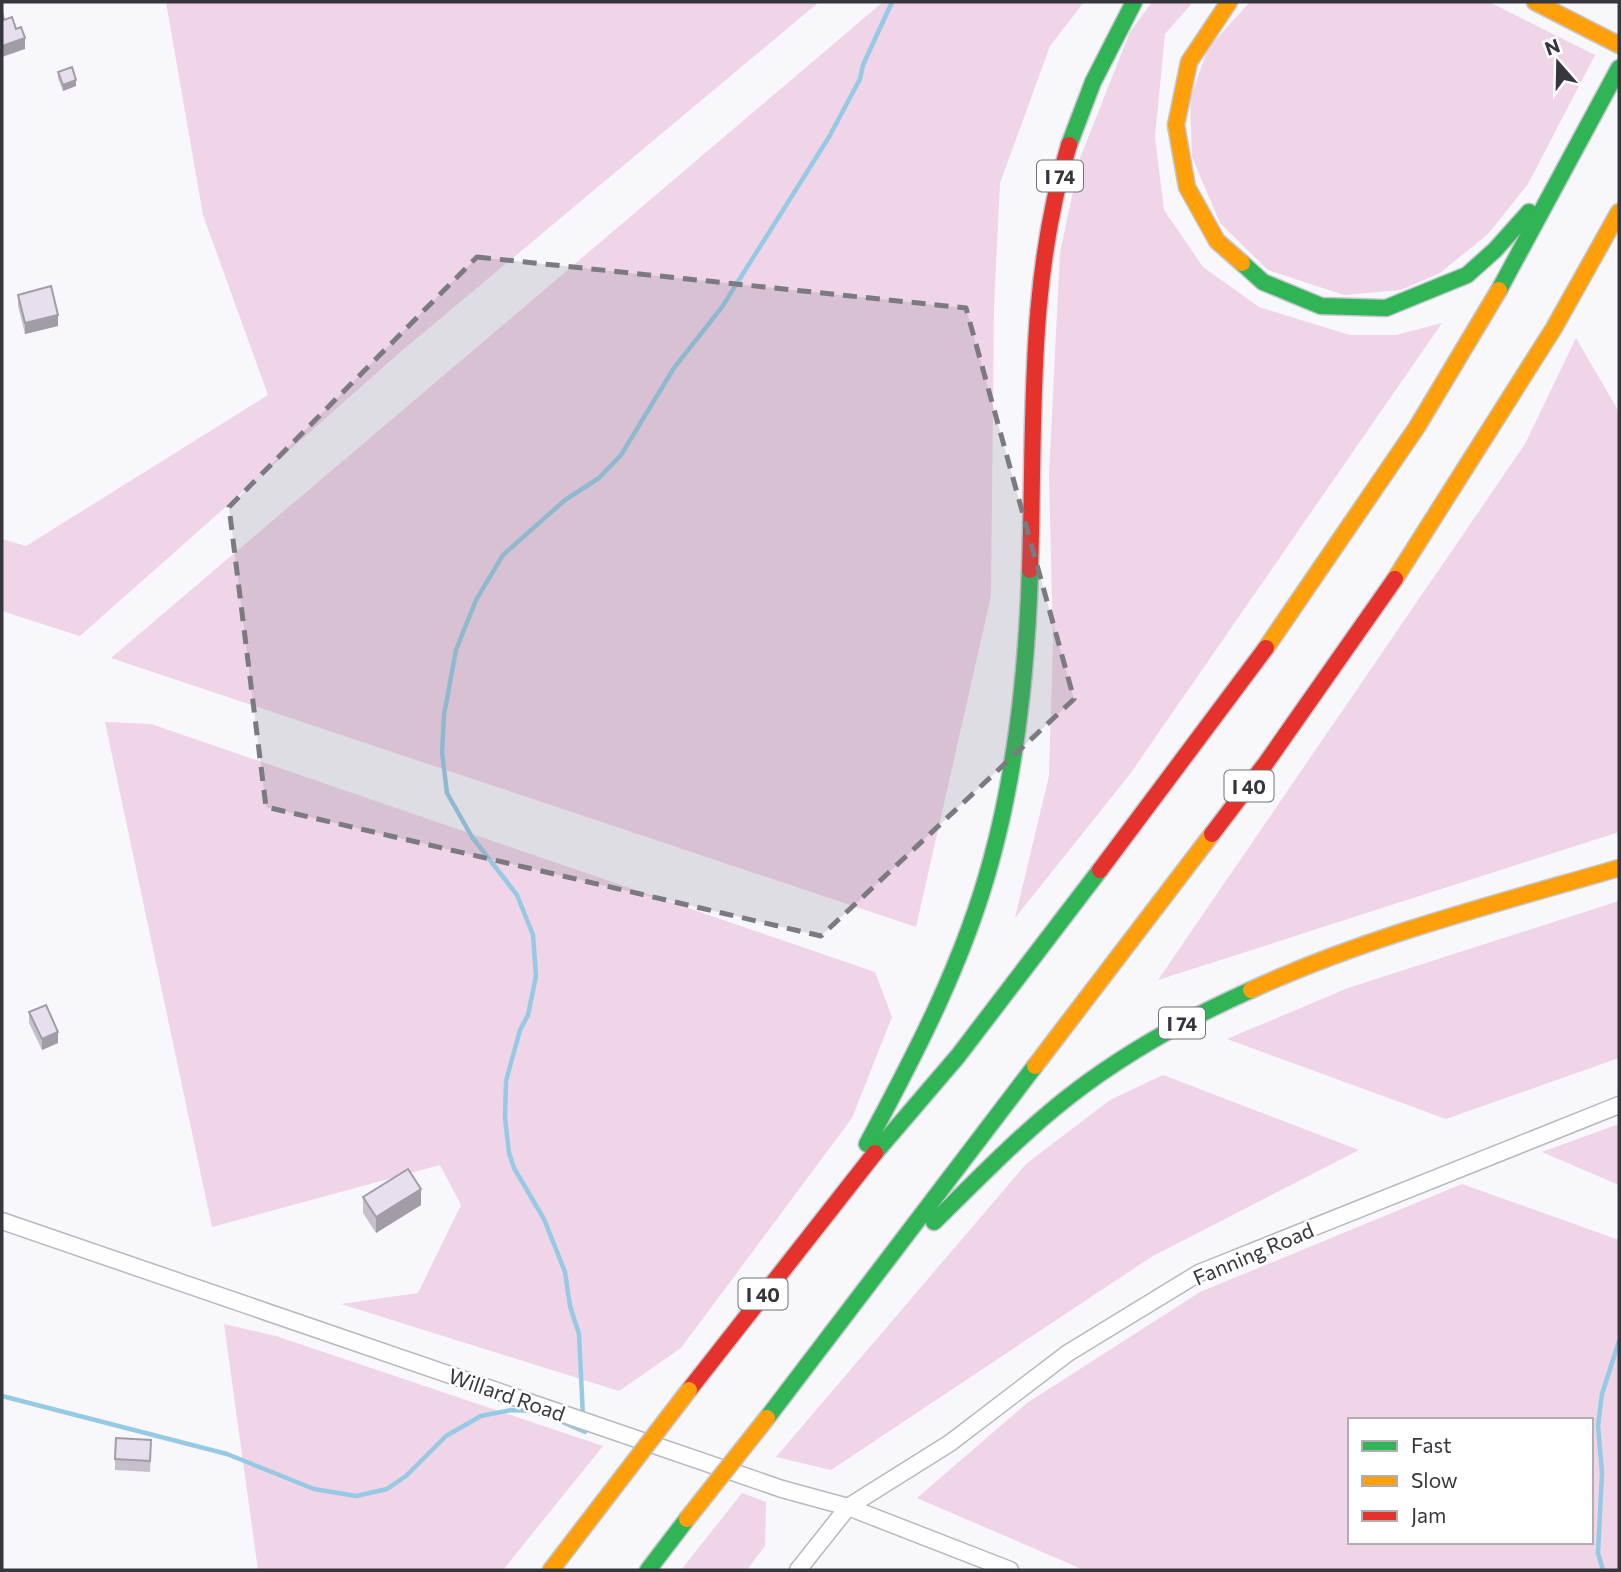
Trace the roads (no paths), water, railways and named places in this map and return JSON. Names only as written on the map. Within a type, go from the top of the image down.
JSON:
[{"type":"highway","name":"I 74","points":[[837,1198],[900,1084],[952,975],[1002,820],[1025,657],[1036,364],[1042,273],[1049,224],[1075,128],[1096,75],[1134,2]]},
{"type":"highway","points":[[1229,2],[1207,30],[1185,76],[1179,103],[1180,154],[1187,184],[1206,229],[1246,273],[1267,286],[1296,300],[1328,309],[1388,308],[1437,292],[1477,268],[1563,173]]},
{"type":"highway","points":[[1535,2],[1619,45]]},
{"type":"highway","name":"I 40","points":[[551,1570],[837,1198],[958,1056],[1208,728],[1292,612],[1359,514],[1467,346],[1619,68]]},
{"type":"highway","name":"I 40","points":[[648,1570],[835,1330],[1266,763],[1363,627],[1468,468],[1555,328],[1619,212]]},
{"type":"highway","name":"I 74","points":[[835,1330],[931,1226],[1032,1127],[1087,1083],[1148,1042],[1208,1008],[1282,973],[1366,942],[1619,868]]},
{"type":"street","name":"Fanning Road","points":[[798,1570],[848,1507],[950,1443],[1068,1353],[1199,1273],[1619,1105]]},
{"type":"street","name":"Willard Road","points":[[2,1221],[768,1485],[848,1507],[1010,1570]]},
{"type":"waterway","points":[[583,1417],[579,1334],[570,1306],[565,1272],[544,1219],[514,1168],[509,1153],[505,1118],[506,1081],[520,1030],[528,1015],[536,976],[533,935],[517,895],[472,837],[447,793],[442,752],[444,715],[456,650],[476,600],[503,555],[565,500],[599,478],[621,455],[674,368],[722,307],[829,137],[860,79],[863,65],[892,2]]},
{"type":"waterway","points":[[1603,1570],[1598,1553],[1602,1473],[1598,1426],[1602,1394],[1619,1341]]},
{"type":"waterway","points":[[2,1396],[227,1454],[314,1489],[356,1496],[387,1489],[406,1476],[446,1436],[481,1416],[511,1410],[532,1411]]},
{"type":"waterway","points":[[560,1421],[585,1432]]}]
